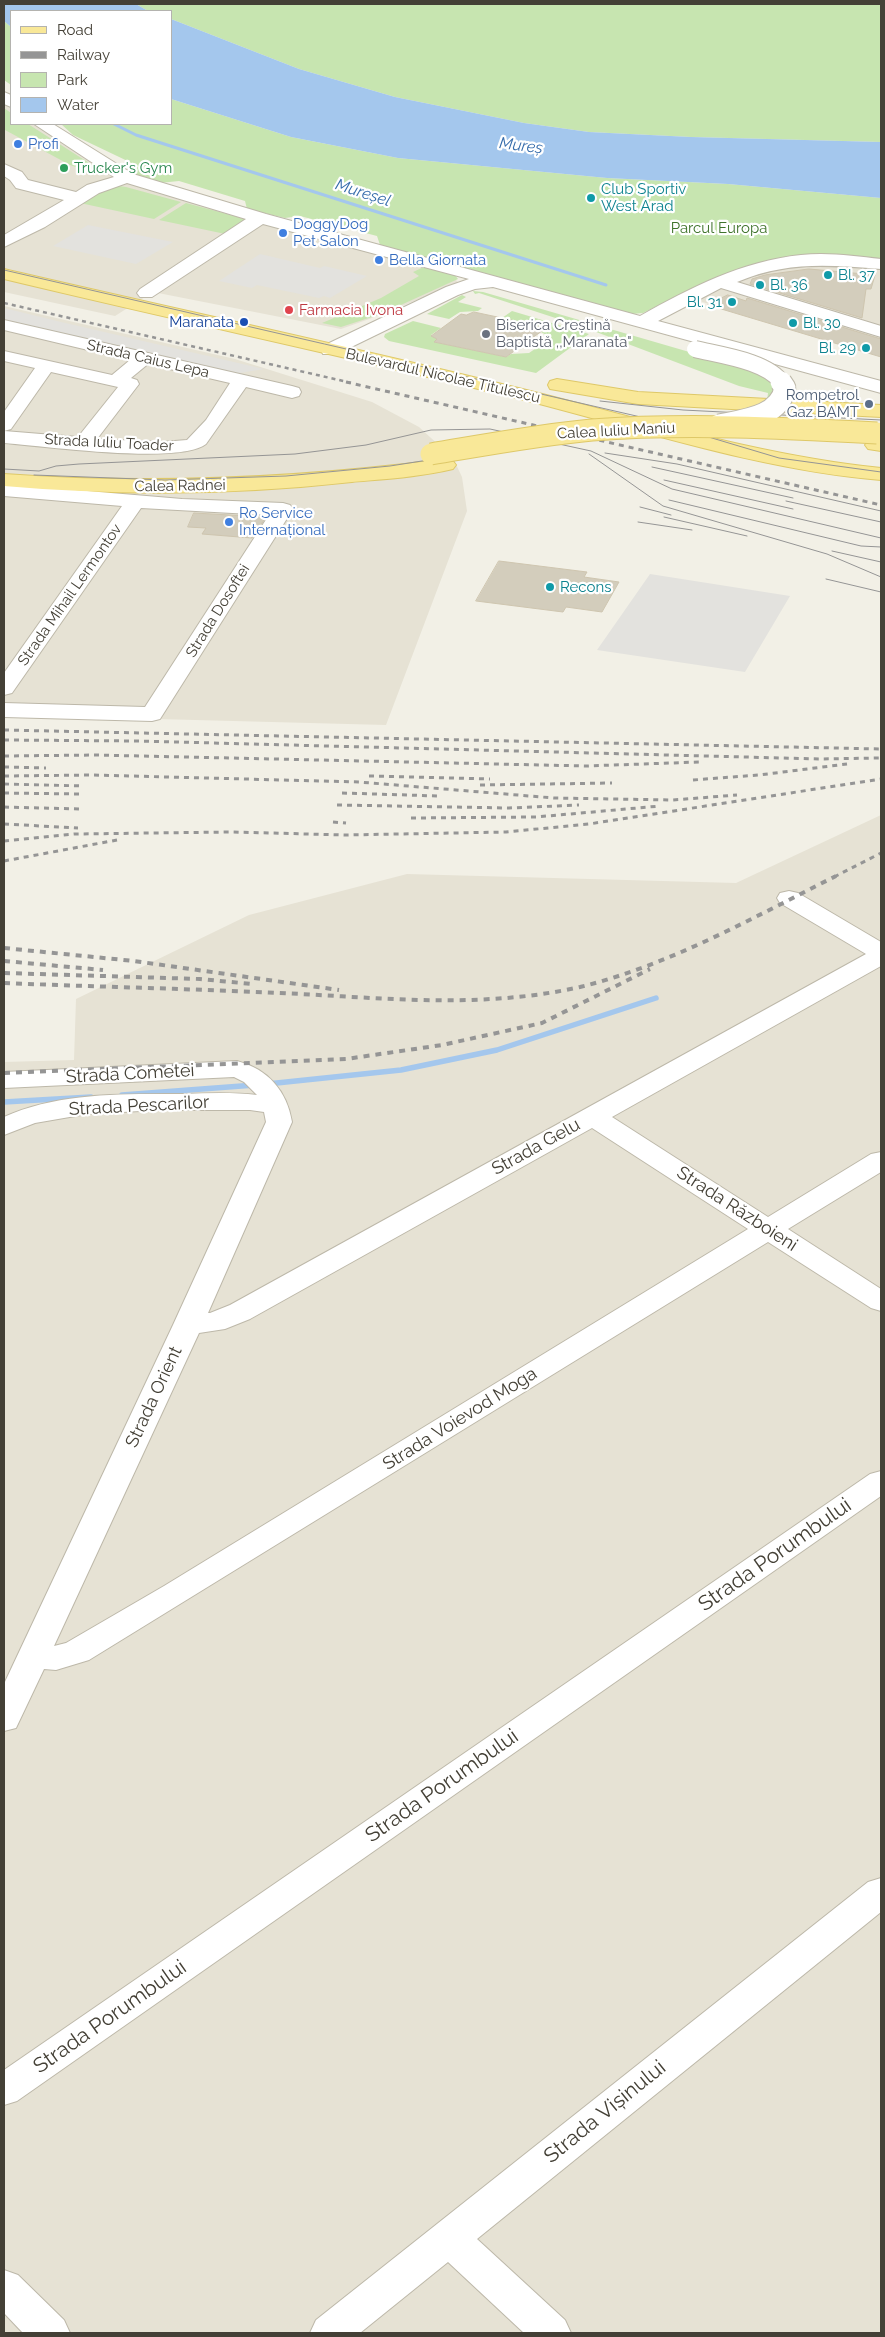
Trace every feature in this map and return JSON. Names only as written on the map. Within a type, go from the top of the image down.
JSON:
[{"type":"main road","name":"Bulevardul Nicolae Titulescu","points":[[4,263],[146,293],[763,457],[838,470],[881,474]]},
{"type":"main road","name":"Bulevardul Nicolae Titulescu","points":[[4,274],[310,346],[351,339],[607,394],[714,403],[881,411]]},
{"type":"main road","name":"Calea Iuliu Maniu","points":[[438,460],[575,432],[634,428],[714,426],[879,439]]},
{"type":"main road","name":"Calea Iuliu Maniu","points":[[355,471],[438,460],[657,438],[879,439]]},
{"type":"main road","name":"Calea Radnei","points":[[4,468],[145,476],[355,471]]},
{"type":"main road","name":"Calea Radnei","points":[[4,480],[84,485],[197,486],[355,471]]},
{"type":"street","points":[[44,125],[127,178],[260,218],[481,277],[479,283]]},
{"type":"street","points":[[4,169],[16,176],[16,188],[78,198]]},
{"type":"street","points":[[4,242],[102,185],[127,178]]},
{"type":"street","points":[[146,293],[260,218]]},
{"type":"street","points":[[643,322],[720,282],[749,270],[800,260],[881,264]]},
{"type":"street","points":[[720,282],[881,332]]},
{"type":"street","points":[[479,283],[763,368],[777,375],[785,388],[782,401],[769,411],[754,417],[714,426]]},
{"type":"street","points":[[331,342],[426,302],[479,283],[500,283],[881,387]]},
{"type":"street","points":[[351,339],[426,302]]},
{"type":"street","name":"Strada Caius Lepa","points":[[4,325],[143,359],[292,392]]},
{"type":"street","points":[[12,358],[54,338]]},
{"type":"street","points":[[12,358],[130,384],[84,442]]},
{"type":"street","points":[[117,380],[143,359]]},
{"type":"street","points":[[4,425],[45,366]]},
{"type":"street","name":"Strada Iuliu Toader","points":[[4,437],[171,449],[193,445],[203,435],[241,380]]},
{"type":"street","points":[[4,490],[136,501]]},
{"type":"street","name":"Strada Dosoftei","points":[[4,710],[152,714],[283,508],[228,507],[136,501]]},
{"type":"street","name":"Strada Mihail Lermontov","points":[[4,688],[136,501]]},
{"type":"street","points":[[789,898],[881,954]]},
{"type":"street","name":"Strada Gelu","points":[[188,1325],[215,1322],[240,1312],[881,954]]},
{"type":"street","name":"Strada Cometei","points":[[4,1080],[237,1070],[267,1092]]},
{"type":"street","name":"Strada Pescarilor","points":[[4,1127],[47,1112],[90,1106],[250,1102],[267,1092]]},
{"type":"street","name":"Strada Orient","points":[[4,1719],[188,1325],[277,1127],[267,1092]]},
{"type":"street","name":"Strada Războieni","points":[[592,1116],[881,1302]]},
{"type":"street","name":"Strada Voievod Moga","points":[[33,1658],[56,1658],[77,1652],[175,1594],[881,1160]]},
{"type":"street","name":"Strada Porumbului","points":[[4,2090],[881,1481]]},
{"type":"street","name":"Strada Vișinului","points":[[330,2333],[881,1892]]},
{"type":"street","points":[[448,2237],[550,2333]]},
{"type":"street","points":[[4,2287],[50,2333]]},
{"type":"shaded area","points":[[4,100],[10,104],[10,125],[39,125],[112,172],[340,244],[436,270],[453,277],[459,283],[341,329],[153,292],[115,316],[4,292]]},
{"type":"shaded area","points":[[88,225],[173,242],[136,264],[53,246]]},
{"type":"shaded area","points":[[260,254],[320,268],[324,266],[367,276],[330,298],[324,296],[319,298],[257,285],[252,288],[219,281]]},
{"type":"shaded area","points":[[813,256],[881,262],[881,356],[696,300],[682,294],[726,272],[790,258]]},
{"type":"shaded area","points":[[4,306],[235,359],[372,402],[419,427],[453,458],[462,477],[467,511],[386,725],[4,715]]},
{"type":"shaded area","points":[[4,308],[264,369],[215,377],[133,358],[4,327]]},
{"type":"shaded area","points":[[650,574],[790,596],[745,672],[597,650]]},
{"type":"shaded area","points":[[881,815],[881,2333],[4,2333],[4,1062],[74,1060],[76,999],[249,915],[407,874],[736,883]]},
{"type":"green space","points":[[136,4],[881,4],[881,142],[691,137],[589,132],[524,123],[395,97],[299,69],[172,19],[172,10],[146,10]]},
{"type":"green space","points":[[4,21],[10,26],[10,84],[4,80]]},
{"type":"green space","name":"Parcul Europa","points":[[172,99],[291,137],[398,158],[607,178],[728,184],[881,198],[881,262],[813,256],[790,257],[768,261],[725,274],[643,313],[632,314],[380,245],[377,236],[300,216],[285,218],[247,209],[245,201],[179,181],[159,183],[128,172],[138,166],[73,135],[62,125],[172,125]]},
{"type":"green space","points":[[4,108],[10,112],[10,125],[30,125],[97,168],[87,171],[70,165],[5,130]]},
{"type":"green space","points":[[119,186],[181,202],[154,219],[80,203],[108,188]]},
{"type":"green space","points":[[186,203],[248,220],[230,235],[159,220]]},
{"type":"green space","points":[[426,266],[454,274],[458,279],[381,314],[341,327],[322,323],[381,298],[419,276],[413,272]]},
{"type":"green space","points":[[473,291],[483,292],[765,374],[776,391],[767,401],[768,393],[739,386],[583,327],[479,293],[475,294]]},
{"type":"green space","points":[[462,295],[466,297],[458,302],[482,308],[478,311],[460,312],[449,319],[427,314]]},
{"type":"green space","points":[[512,311],[589,334],[536,373],[389,341],[384,337],[385,334],[413,321],[441,328],[431,335],[437,339],[435,342],[506,357],[511,354],[529,353],[548,340],[548,336],[541,332],[545,328],[502,318]]},
{"type":"water","points":[[4,4],[136,4],[146,10],[10,10],[10,26],[4,21]]},
{"type":"water","name":"Mureș","points":[[172,19],[299,69],[395,97],[524,123],[589,132],[691,137],[881,142],[881,198],[728,184],[607,178],[398,158],[291,137],[172,99]]},
{"type":"building","points":[[809,269],[875,275],[871,289],[866,289],[862,318],[750,284],[752,279],[765,275]]},
{"type":"building","points":[[728,295],[746,301],[747,298],[881,339],[881,357],[708,305]]},
{"type":"building","name":"Biserica Creștină Baptistă ,,Maranata\"","points":[[474,312],[546,328],[506,357],[434,342],[437,339],[431,336],[461,314],[466,315]]},
{"type":"building","name":"Ro Service Internațional","points":[[194,513],[266,517],[252,538],[202,534],[206,528],[188,527]]},
{"type":"building","name":"Recons","points":[[499,561],[587,572],[584,577],[619,582],[602,612],[566,607],[563,612],[476,601]]},
{"type":"waterway","name":"Mureșel","points":[[116,125],[136,135],[606,285]]},
{"type":"waterway","points":[[267,1084],[401,1070],[497,1050],[656,998]]},
{"type":"waterway","points":[[122,1095],[255,1085]]},
{"type":"waterway","points":[[4,1102],[91,1097]]},
{"type":"tram line","points":[[4,270],[645,418],[779,458],[881,472]]},
{"type":"tram line","points":[[600,401],[683,410],[881,420]]},
{"type":"tram line","points":[[4,469],[39,471],[56,466],[79,464],[295,454],[366,445],[431,430],[490,429],[547,441]]},
{"type":"tram line","points":[[547,441],[676,431]]},
{"type":"tram line","points":[[698,431],[881,438]]},
{"type":"tram line","points":[[34,475],[165,480],[286,476],[390,466],[547,441]]},
{"type":"tram line","points":[[547,441],[591,451],[672,489],[881,538]]},
{"type":"tram line","points":[[605,453],[677,464],[881,511]]},
{"type":"tram line","points":[[589,454],[663,506],[827,554],[881,577]]},
{"type":"tram line","points":[[652,467],[793,498]]},
{"type":"tram line","points":[[664,480],[793,509]]},
{"type":"tram line","points":[[669,500],[861,546],[881,547]]},
{"type":"tram line","points":[[786,501],[881,522]]},
{"type":"tram line","points":[[640,507],[671,515]]},
{"type":"tram line","points":[[664,517],[747,536]]},
{"type":"tram line","points":[[638,522],[692,530]]},
{"type":"tram line","points":[[832,551],[881,562]]},
{"type":"tram line","points":[[826,579],[881,592]]},
{"type":"railway","points":[[4,303],[352,383]]},
{"type":"railway","points":[[346,382],[881,505]]},
{"type":"railway","points":[[4,730],[881,749]]},
{"type":"railway","points":[[4,740],[138,741],[820,759],[881,758]]},
{"type":"railway","points":[[4,756],[96,755],[586,766],[699,762]]},
{"type":"railway","points":[[693,780],[759,775],[847,764]]},
{"type":"railway","points":[[4,767],[46,768]]},
{"type":"railway","points":[[4,776],[92,775],[359,782],[554,798],[673,800],[737,795]]},
{"type":"railway","points":[[369,776],[490,779]]},
{"type":"railway","points":[[4,841],[74,834],[233,832],[345,835],[506,832],[589,824],[881,779]]},
{"type":"railway","points":[[480,785],[612,783]]},
{"type":"railway","points":[[4,784],[84,786]]},
{"type":"railway","points":[[4,793],[82,794]]},
{"type":"railway","points":[[342,793],[439,796]]},
{"type":"railway","points":[[337,805],[509,808],[579,805]]},
{"type":"railway","points":[[411,818],[536,817],[660,806]]},
{"type":"railway","points":[[4,807],[79,809]]},
{"type":"railway","points":[[333,822],[346,823]]},
{"type":"railway","points":[[4,824],[78,828]]},
{"type":"railway","points":[[4,861],[117,840]]},
{"type":"railway","points":[[834,877],[881,853]]},
{"type":"railway","points":[[4,983],[301,994],[406,1000],[475,1000],[545,994],[613,978],[679,953],[711,939],[836,876]]},
{"type":"railway","points":[[4,948],[134,961],[339,990]]},
{"type":"railway","points":[[4,961],[103,970]]},
{"type":"railway","points":[[4,1073],[346,1059],[442,1045],[542,1023],[650,969]]},
{"type":"railway","points":[[4,973],[200,979],[252,984]]},
{"type":"place","name":"Profi","points":[[18,144]]},
{"type":"place","name":"Trucker's Gym","points":[[64,168]]},
{"type":"place","name":"Club Sportiv West Arad","points":[[591,198]]},
{"type":"place","name":"DoggyDog Pet Salon","points":[[283,233]]},
{"type":"place","name":"Bella Giornata","points":[[379,260]]},
{"type":"place","name":"Bl. 37","points":[[828,275]]},
{"type":"place","name":"Bl. 36","points":[[760,285]]},
{"type":"place","name":"Bl. 31","points":[[732,302]]},
{"type":"place","name":"Farmacia Ivona","points":[[289,310]]},
{"type":"place","name":"Maranata","points":[[244,322]]},
{"type":"place","name":"Bl. 30","points":[[793,323]]},
{"type":"place","name":"Biserica Creștină Baptistă ,,Maranata\"","points":[[486,334]]},
{"type":"place","name":"Bl. 29","points":[[866,348]]},
{"type":"place","name":"Rompetrol Gaz BAMT","points":[[869,404]]},
{"type":"place","name":"Ro Service Internațional","points":[[229,522]]},
{"type":"place","name":"Recons","points":[[550,587]]}]
